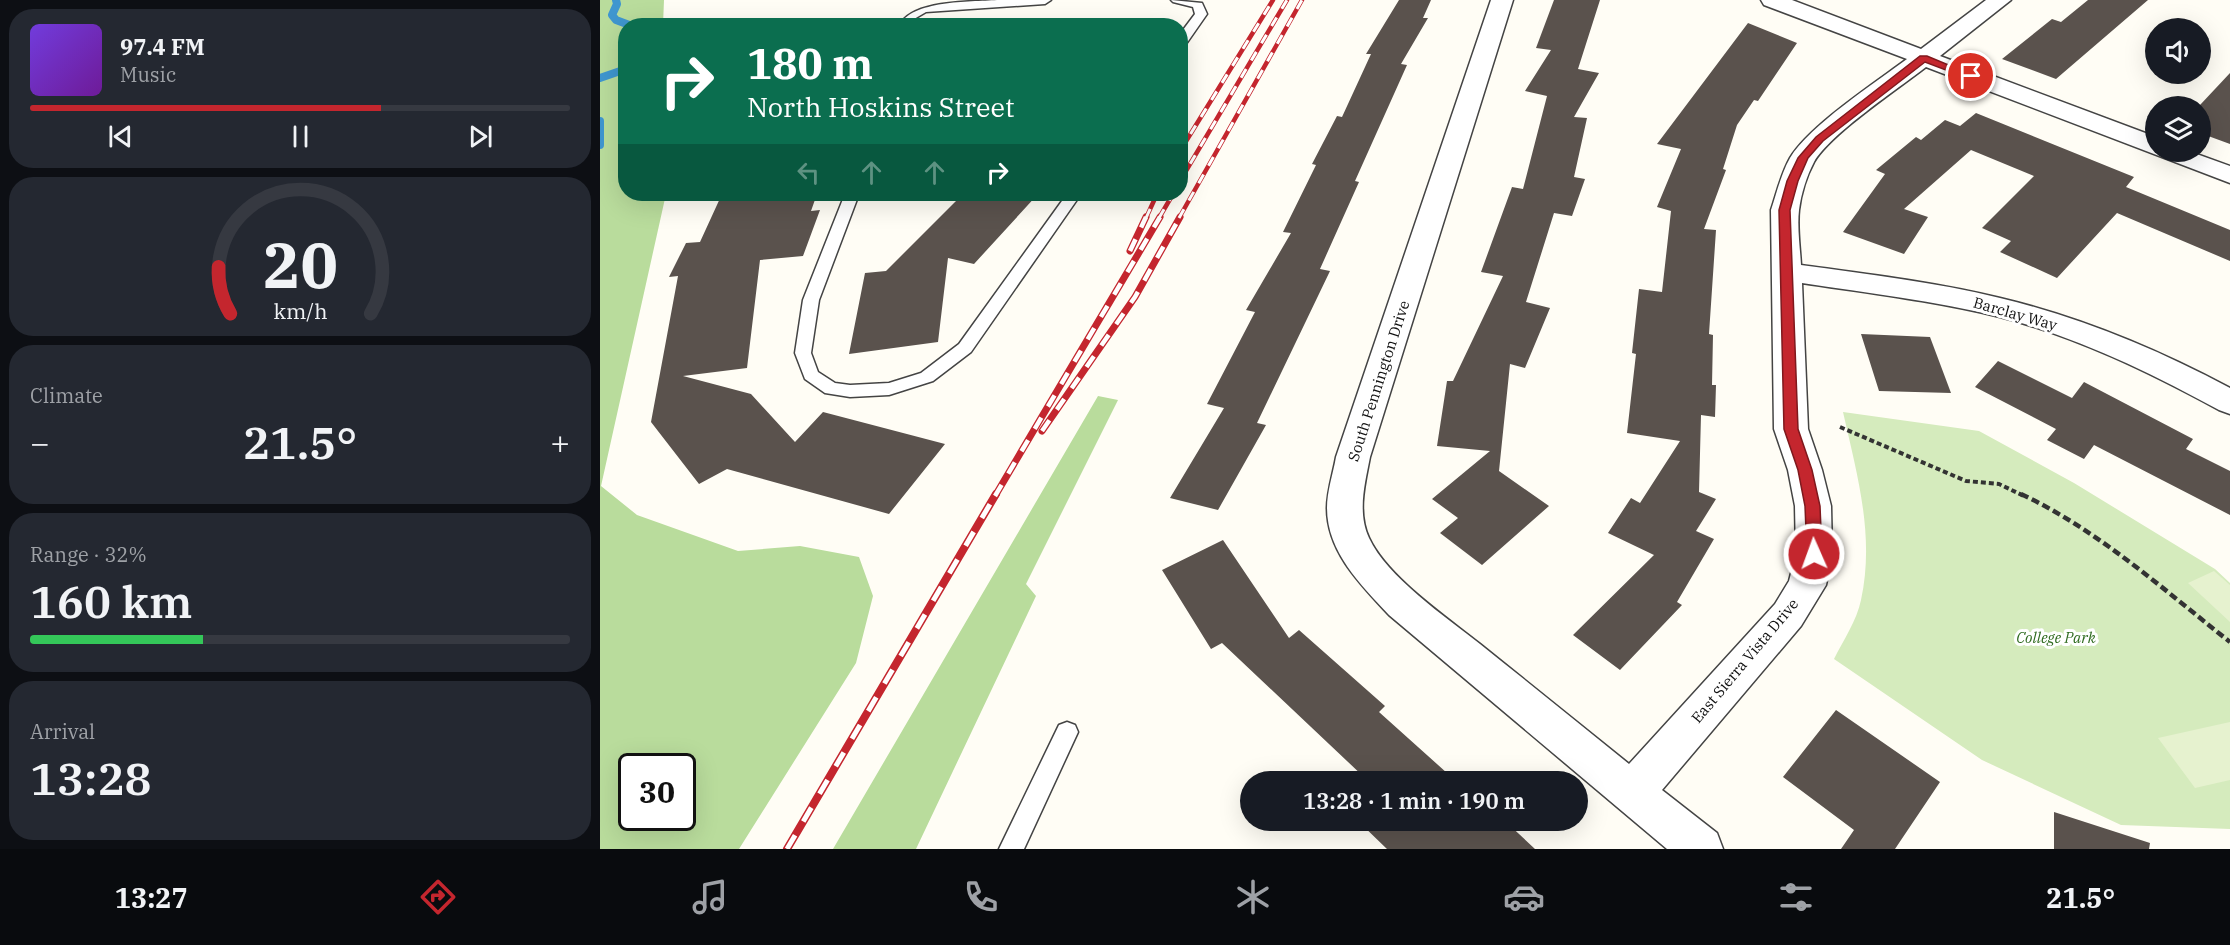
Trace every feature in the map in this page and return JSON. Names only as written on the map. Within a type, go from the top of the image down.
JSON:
[{"type":"street","name":"South Pennington Drive","points":[[1502,0],[1353,457],[1344,508],[1348,534],[1362,560],[1402,604],[1701,849]]},
{"type":"street","points":[[1772,0],[2145,142]]},
{"type":"street","name":"East Sierra Vista Drive","points":[[1632,792],[1788,615],[1807,585],[1814,554],[1813,506],[1805,470],[1791,429],[1785,210],[1793,181],[1803,158],[1820,139],[1857,107],[2000,0]]},
{"type":"street","points":[[2196,162],[2230,175]]},
{"type":"street","name":"Barclay Way","points":[[1787,272],[1969,300],[2035,317],[2105,342],[2187,379],[2230,402]]},
{"type":"lane","points":[[909,18],[923,9],[1045,0]]},
{"type":"lane","points":[[1177,0],[1198,5],[1201,14],[1188,33]]},
{"type":"lane","points":[[849,201],[811,300],[803,353],[811,375],[831,389],[850,391],[890,388],[927,377],[965,348],[1069,201]]},
{"type":"lane","points":[[1011,849],[1067,732]]},
{"type":"path","points":[[1840,427],[1966,481],[1999,484],[2040,503],[2114,551],[2230,642]]},
{"type":"green space","points":[[600,0],[664,0],[663,18],[618,18],[618,201],[664,201],[601,486],[637,515],[738,551],[800,546],[859,557],[873,596],[856,663],[739,849],[600,849]]},
{"type":"green space","points":[[1098,396],[1118,400],[1026,584],[1036,596],[916,849],[833,849]]},
{"type":"green space","name":"College Park","points":[[1843,412],[1979,431],[2074,483],[2215,569],[2230,583],[2230,829],[2121,825],[1982,760],[1834,659],[1859,608],[1865,576],[1866,552],[1862,505]]},
{"type":"green space","points":[[2214,571],[2230,585],[2230,622],[2188,583]]},
{"type":"green space","points":[[2230,722],[2230,780],[2195,788],[2158,738]]},
{"type":"building","points":[[1399,0],[1431,0],[1423,18],[1428,18],[1401,64],[1407,65],[1355,181],[1359,182],[1320,269],[1330,271],[1257,423],[1266,425],[1218,510],[1170,498],[1224,408],[1207,404],[1255,312],[1246,310],[1291,233],[1283,232],[1316,165],[1312,164],[1337,116],[1342,117],[1371,54],[1366,54]]},
{"type":"building","points":[[1554,0],[1600,0],[1578,69],[1599,73],[1574,117],[1587,118],[1574,177],[1585,179],[1572,216],[1554,213],[1526,302],[1550,308],[1525,368],[1510,364],[1499,471],[1549,506],[1482,565],[1440,533],[1458,518],[1432,499],[1490,451],[1437,446],[1447,381],[1453,381],[1503,276],[1481,272],[1512,187],[1523,189],[1547,96],[1525,91],[1551,50],[1536,48]]},
{"type":"building","points":[[2088,0],[2148,0],[2056,79],[2002,59],[2052,19],[2061,22]]},
{"type":"building","points":[[1748,23],[1797,43],[1758,101],[1754,100],[1737,125],[1723,169],[1726,170],[1704,229],[1716,230],[1709,334],[1713,335],[1712,385],[1716,385],[1715,417],[1701,415],[1699,492],[1716,499],[1696,531],[1714,539],[1677,602],[1682,605],[1620,670],[1573,635],[1654,555],[1608,533],[1631,498],[1640,503],[1680,441],[1627,433],[1636,354],[1632,353],[1639,289],[1662,292],[1671,211],[1657,207],[1681,149],[1657,144]]},
{"type":"building","points":[[2230,73],[2230,144],[2211,137],[2211,96],[2208,96]]},
{"type":"building","points":[[1976,113],[2134,177],[2126,187],[2230,230],[2230,261],[2117,213],[2057,278],[2000,252],[2011,241],[1982,228],[2034,176],[1971,150],[1904,209],[1928,217],[1904,254],[1843,232],[1885,174],[1876,170],[1916,137],[1921,140],[1945,120],[1960,126]]},
{"type":"building","points":[[719,201],[815,201],[811,211],[820,210],[803,256],[760,260],[747,368],[683,376],[751,394],[795,442],[823,412],[945,444],[889,514],[727,469],[699,484],[651,422],[678,276],[669,277],[686,243],[700,242]]},
{"type":"building","points":[[956,201],[1032,201],[974,264],[948,258],[938,342],[849,354],[865,273],[886,271]]},
{"type":"building","points":[[1861,334],[1930,337],[1951,393],[1879,391]]},
{"type":"building","points":[[1998,361],[2072,398],[2084,382],[2193,439],[2186,449],[2230,471],[2230,515],[2094,445],[2084,459],[2047,440],[2056,429],[1975,387]]},
{"type":"building","points":[[1223,540],[1289,638],[1299,630],[1385,706],[1379,712],[1445,771],[1358,771],[1222,643],[1211,649],[1162,570]]},
{"type":"building","points":[[1836,710],[1940,782],[1895,849],[1841,849],[1854,830],[1783,777]]},
{"type":"building","points":[[2054,812],[2150,843],[2149,849],[2054,849]]},
{"type":"building","points":[[1368,831],[1516,831],[1535,849],[1387,849]]},
{"type":"waterway","points":[[616,0],[617,4],[612,15],[618,21]]},
{"type":"waterway","points":[[600,78],[618,72]]},
{"type":"waterway","points":[[600,121],[600,145]]},
{"type":"railway","points":[[1188,138],[1273,0]]},
{"type":"railway","points":[[1188,167],[1287,0]]},
{"type":"railway","points":[[1179,218],[1302,0]]},
{"type":"railway","points":[[1146,218],[1154,201]]},
{"type":"railway","points":[[1159,218],[1169,201]]},
{"type":"railway","points":[[1130,251],[1146,217]]},
{"type":"railway","points":[[995,496],[1160,217]]},
{"type":"railway","points":[[1042,431],[1135,297],[1180,217]]},
{"type":"railway","points":[[787,849],[996,494]]},
{"type":"route","points":[[1814,554],[1813,506],[1805,470],[1791,429],[1785,210],[1793,181],[1803,158],[1820,139],[1857,107],[1924,58],[1971,76]]}]
